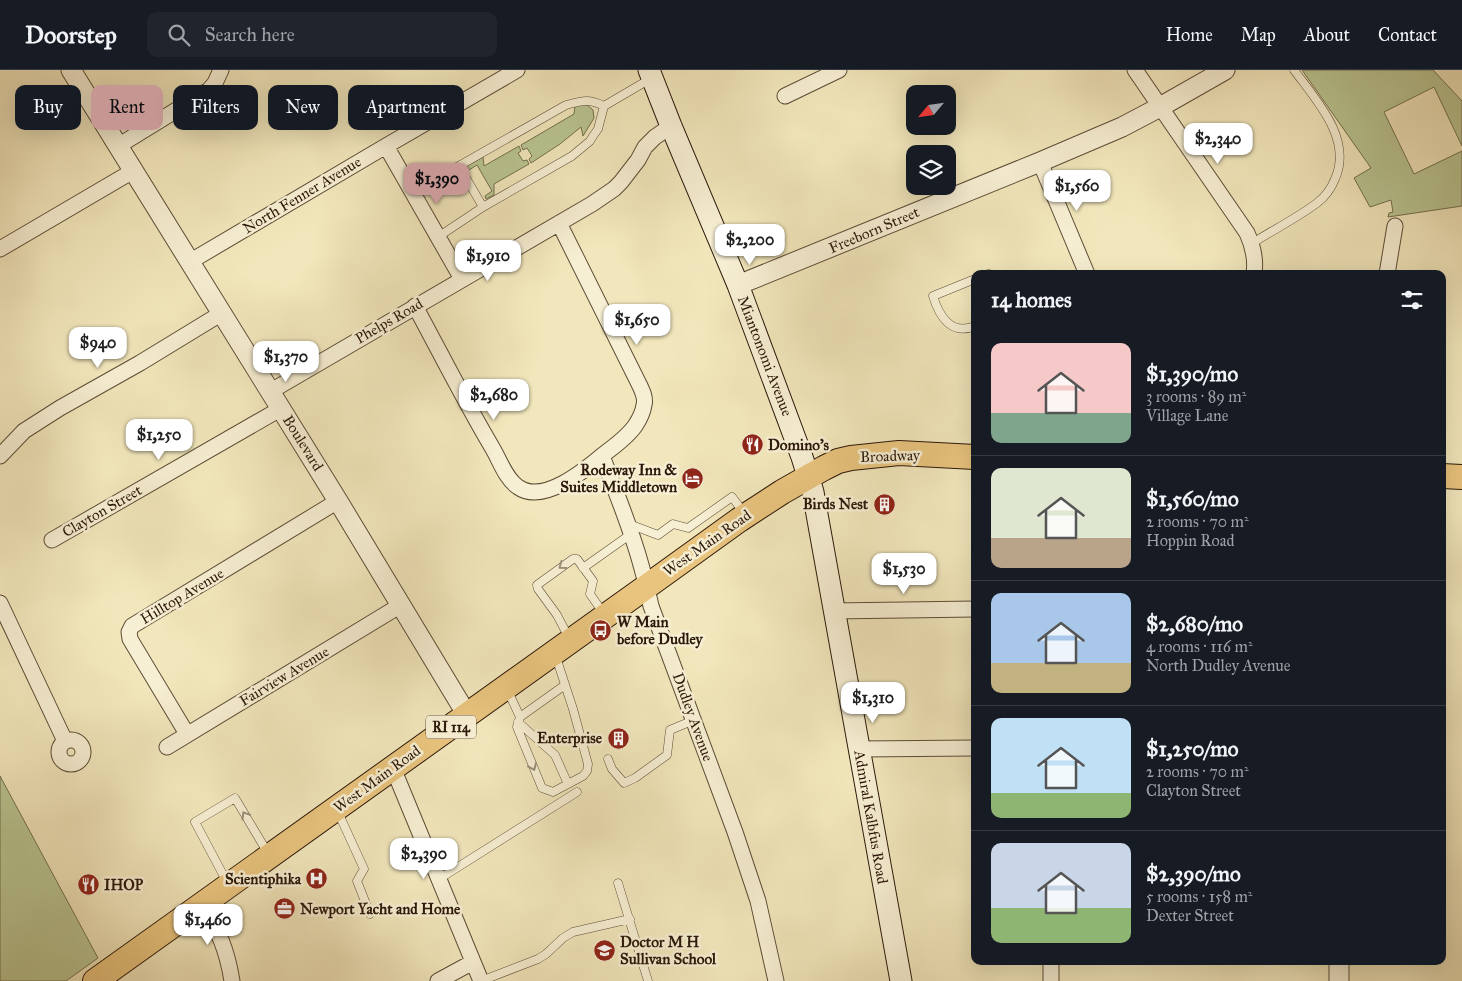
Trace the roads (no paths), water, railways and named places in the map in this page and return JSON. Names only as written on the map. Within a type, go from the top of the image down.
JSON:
[{"type":"main road","name":"Miantonomi Avenue","points":[[650,74],[738,285],[808,476]]},
{"type":"main road","name":"Broadway","points":[[808,476],[838,462],[871,455],[899,454],[971,457]]},
{"type":"main road","name":"West Main Road","points":[[95,981],[646,586],[700,535],[746,515],[808,476]]},
{"type":"main road","name":"Admiral Kalbfus Road","points":[[808,476],[813,492],[901,981]]},
{"type":"main road","points":[[1446,476],[1462,477]]},
{"type":"street","name":"Boulevard","points":[[72,70],[282,408],[467,715]]},
{"type":"street","points":[[118,146],[209,90],[215,83],[221,70]]},
{"type":"street","name":"North Fenner Avenue","points":[[191,261],[517,70]]},
{"type":"street","points":[[785,96],[839,70]]},
{"type":"street","points":[[1135,70],[1247,233],[1256,264],[1255,270]]},
{"type":"street","name":"Freeborn Street","points":[[738,285],[1122,127],[1225,70]]},
{"type":"street","name":"Phelps Road","points":[[271,391],[614,189],[632,168],[645,146],[671,126]]},
{"type":"street","points":[[386,146],[462,279]]},
{"type":"street","points":[[1040,162],[1085,270]]},
{"type":"street","points":[[0,249],[133,170]]},
{"type":"street","points":[[415,306],[511,481],[525,491],[533,492],[550,489],[574,476],[626,436],[636,425],[642,414],[645,400],[639,384],[559,223]]},
{"type":"street","points":[[1388,270],[1395,226]]},
{"type":"street","points":[[0,456],[24,431],[39,421],[222,313]]},
{"type":"street","name":"Clayton Street","points":[[52,540],[282,408]]},
{"type":"street","name":"Dudley Avenue","points":[[602,456],[642,566],[651,606],[736,832],[758,901],[776,981]]},
{"type":"street","name":"Hilltop Avenue","points":[[187,734],[130,639],[129,632],[132,626],[338,501]]},
{"type":"street","points":[[0,603],[4,621],[66,741]]},
{"type":"street","name":"Fairview Avenue","points":[[167,747],[401,606]]},
{"type":"street","points":[[833,611],[971,609]]},
{"type":"street","points":[[859,749],[971,748]]},
{"type":"street","points":[[393,768],[481,981]]},
{"type":"street","points":[[202,905],[221,937],[228,958],[232,981]]},
{"type":"street","points":[[438,981],[474,962]]},
{"type":"street","points":[[1051,965],[1051,981]]},
{"type":"street","points":[[1339,965],[1339,981]]},
{"type":"lane","points":[[1251,244],[1318,203],[1330,190],[1338,172],[1340,155],[1328,117],[1294,70]]},
{"type":"lane","points":[[438,237],[483,207],[572,156],[590,141],[598,128],[604,106],[650,74]]},
{"type":"lane","points":[[413,192],[566,106],[582,100],[596,102],[604,106]]},
{"type":"lane","points":[[459,166],[483,207]]},
{"type":"lane","points":[[971,281],[933,296],[938,311],[945,321],[953,326],[962,328],[971,327]]},
{"type":"lane","points":[[583,568],[629,529],[658,536],[673,524],[688,528],[700,535]]},
{"type":"lane","points":[[565,685],[519,719],[516,727],[542,788],[553,792],[583,776],[587,772],[588,764],[565,685],[562,647],[564,630],[557,615],[537,585],[573,559],[577,560],[593,581],[590,594],[605,615]]},
{"type":"lane","points":[[507,687],[519,719],[555,755],[568,784]]},
{"type":"lane","points":[[608,759],[612,769],[624,782],[631,780],[667,755],[670,730],[694,720]]},
{"type":"lane","points":[[439,878],[577,792]]},
{"type":"lane","points":[[229,885],[195,822],[234,798],[270,856]]},
{"type":"lane","points":[[336,809],[364,869],[357,881],[370,914]]},
{"type":"lane","points":[[618,883],[648,981]]},
{"type":"lane","points":[[481,981],[538,959],[573,932],[630,919]]},
{"type":"place","name":"Domino's","points":[[752,445]]},
{"type":"place","name":"Rodeway Inn & Suites Middletown","points":[[693,479]]},
{"type":"place","name":"Birds Nest","points":[[884,504]]},
{"type":"place","name":"W Main before Dudley","points":[[601,631]]},
{"type":"place","name":"Enterprise","points":[[618,738]]},
{"type":"place","name":"Scientiphika","points":[[317,879]]},
{"type":"place","name":"IHOP","points":[[88,885]]},
{"type":"place","name":"Newport Yacht and Home","points":[[284,909]]},
{"type":"place","name":"Doctor M H Sullivan School","points":[[604,951]]}]
